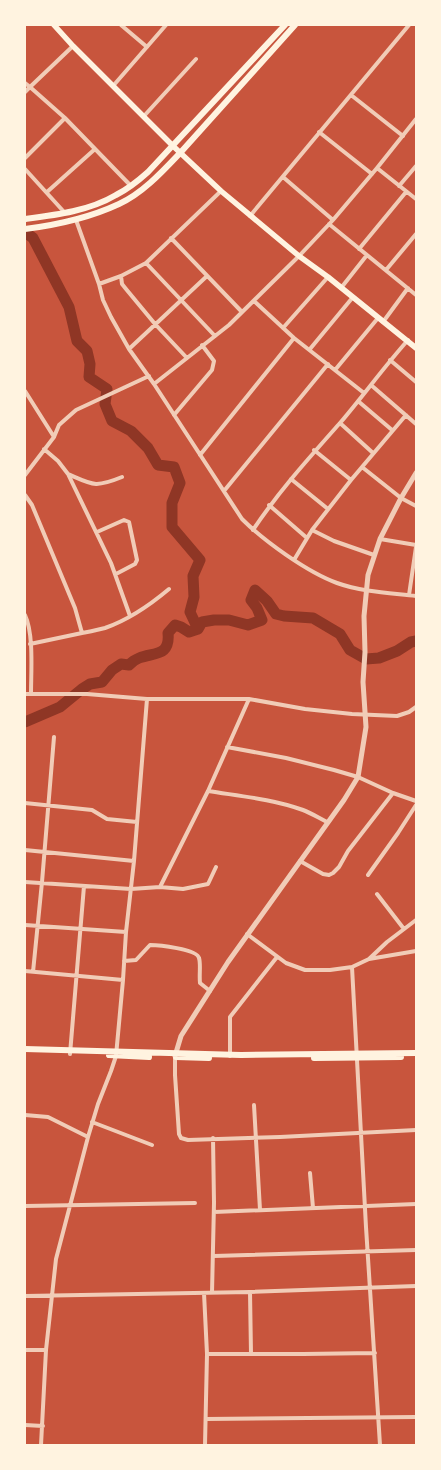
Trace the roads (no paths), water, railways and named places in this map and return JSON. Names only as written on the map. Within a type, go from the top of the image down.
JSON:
[{"type":"main road","points":[[54,25],[173,146],[250,216],[416,348]]},
{"type":"main road","points":[[27,219],[85,209],[103,202],[131,186],[148,172],[173,146],[284,25]]},
{"type":"main road","points":[[25,229],[76,220],[119,204],[132,196],[165,169],[295,25]]},
{"type":"main road","points":[[25,1049],[70,1052]]},
{"type":"main road","points":[[25,1053],[416,1057]]},
{"type":"main road","points":[[358,1056],[416,1053]]},
{"type":"street","points":[[121,25],[147,47]]},
{"type":"street","points":[[113,86],[166,25]]},
{"type":"street","points":[[250,216],[409,25]]},
{"type":"street","points":[[25,92],[73,46]]},
{"type":"street","points":[[144,116],[196,59]]},
{"type":"street","points":[[25,83],[65,118],[131,186]]},
{"type":"street","points":[[351,95],[402,136]]},
{"type":"street","points":[[25,158],[65,118]]},
{"type":"street","points":[[154,384],[215,336],[254,301],[299,256],[333,220],[416,119]]},
{"type":"street","points":[[320,132],[372,174]]},
{"type":"street","points":[[47,192],[95,149]]},
{"type":"street","points":[[399,186],[416,166]]},
{"type":"street","points":[[377,168],[416,199]]},
{"type":"street","points":[[25,169],[65,213]]},
{"type":"street","points":[[283,177],[333,220]]},
{"type":"street","points":[[99,284],[121,276],[146,263],[221,190]]},
{"type":"street","points":[[359,249],[406,192]]},
{"type":"street","points":[[76,220],[105,306],[129,349],[149,376],[242,519],[253,530],[294,560],[337,583],[366,590],[416,596]]},
{"type":"street","points":[[329,224],[408,288],[415,291]]},
{"type":"street","points":[[386,270],[416,234]]},
{"type":"street","points":[[171,238],[242,312]]},
{"type":"street","points":[[341,288],[367,255]]},
{"type":"street","points":[[146,263],[215,336]]},
{"type":"street","points":[[121,276],[122,284],[155,324],[187,358]]},
{"type":"street","points":[[129,349],[207,276]]},
{"type":"street","points":[[283,328],[328,277]]},
{"type":"street","points":[[335,370],[408,288]]},
{"type":"street","points":[[310,350],[352,297]]},
{"type":"street","points":[[254,301],[294,338],[364,393]]},
{"type":"street","points":[[200,455],[294,338]]},
{"type":"street","points":[[253,530],[269,505],[408,340]]},
{"type":"street","points":[[174,415],[212,370],[214,365],[214,361],[202,345]]},
{"type":"street","points":[[390,360],[416,382]]},
{"type":"street","points":[[224,491],[328,364]]},
{"type":"street","points":[[25,475],[54,437],[59,425],[69,415],[149,376]]},
{"type":"street","points":[[370,385],[416,424]]},
{"type":"street","points":[[25,391],[27,399],[54,437]]},
{"type":"street","points":[[358,401],[392,430]]},
{"type":"street","points":[[294,560],[312,530],[328,509],[406,415]]},
{"type":"street","points":[[340,423],[373,453]]},
{"type":"street","points":[[44,449],[58,461],[68,474],[116,574],[130,616]]},
{"type":"street","points":[[314,450],[351,480]]},
{"type":"street","points":[[362,467],[401,498],[416,506]]},
{"type":"street","points":[[416,473],[380,539],[368,575],[364,616],[365,652],[363,682],[366,727],[358,777],[344,800],[247,934],[181,1036],[175,1055],[179,1134],[181,1138],[188,1140],[256,1138],[416,1130]]},
{"type":"street","points":[[68,474],[98,485],[122,477]]},
{"type":"street","points":[[291,479],[328,509]]},
{"type":"street","points":[[25,495],[32,505],[71,600],[82,634]]},
{"type":"street","points":[[269,505],[307,538]]},
{"type":"street","points":[[97,532],[124,520],[129,522],[137,560],[135,564],[116,574]]},
{"type":"street","points":[[312,530],[334,541],[374,555]]},
{"type":"street","points":[[380,539],[416,546],[409,595]]},
{"type":"street","points":[[30,644],[105,628],[130,616],[158,598],[168,589]]},
{"type":"street","points":[[25,615],[29,629],[31,694]]},
{"type":"street","points":[[25,694],[73,693],[147,699],[249,698],[352,714],[398,716],[416,707]]},
{"type":"street","points":[[160,887],[208,791],[249,698]]},
{"type":"street","points":[[41,1445],[46,1350],[56,1259],[92,1122],[116,1053],[147,699]]},
{"type":"street","points":[[33,972],[54,737]]},
{"type":"street","points":[[227,747],[286,758],[358,777],[393,793],[416,800]]},
{"type":"street","points":[[208,791],[292,807],[303,810],[327,822]]},
{"type":"street","points":[[300,861],[323,874],[329,875],[333,873],[393,793]]},
{"type":"street","points":[[25,803],[92,810],[107,819],[137,822]]},
{"type":"street","points":[[368,875],[416,805]]},
{"type":"street","points":[[25,850],[134,861]]},
{"type":"street","points":[[25,882],[131,889],[160,887],[183,889],[208,884],[216,867]]},
{"type":"street","points":[[70,1052],[84,886]]},
{"type":"street","points":[[378,894],[404,929]]},
{"type":"street","points":[[369,959],[379,948],[416,920]]},
{"type":"street","points":[[25,925],[126,932]]},
{"type":"street","points":[[247,934],[286,963],[305,970],[330,970],[352,967],[369,959],[416,951]]},
{"type":"street","points":[[124,961],[136,960],[150,945],[195,953],[200,958],[200,983],[210,991]]},
{"type":"street","points":[[230,1056],[230,1017],[277,957]]},
{"type":"street","points":[[352,967],[380,1445]]},
{"type":"street","points":[[25,971],[123,980]]},
{"type":"street","points":[[254,1106],[260,1210]]},
{"type":"street","points":[[25,1115],[48,1117],[88,1137]]},
{"type":"street","points":[[92,1122],[152,1145]]},
{"type":"street","points":[[212,1293],[214,1256],[213,1138]]},
{"type":"street","points":[[310,1172],[313,1208]]},
{"type":"street","points":[[25,1206],[195,1203]]},
{"type":"street","points":[[214,1212],[416,1204]]},
{"type":"street","points":[[214,1256],[416,1250]]},
{"type":"street","points":[[25,1296],[212,1293],[416,1286]]},
{"type":"street","points":[[250,1292],[251,1354]]},
{"type":"street","points":[[204,1293],[206,1354],[205,1445]]},
{"type":"street","points":[[25,1350],[46,1350]]},
{"type":"street","points":[[206,1354],[375,1353]]},
{"type":"street","points":[[206,1419],[416,1417]]},
{"type":"street","points":[[25,1425],[42,1426]]},
{"type":"waterway","points":[[25,232],[33,238],[69,307],[77,341],[87,351],[90,364],[89,377],[107,389],[105,404],[112,421],[131,431],[148,448],[158,465],[174,467],[180,483],[172,503],[172,527],[200,560],[193,576],[194,597],[190,612],[198,629]]},
{"type":"waterway","points":[[25,722],[60,707],[90,684],[102,682],[112,670],[121,664],[129,665],[142,657],[161,652],[168,642],[168,633],[175,625],[189,632],[198,629],[202,622],[214,620],[229,620],[248,625],[262,620],[251,600],[255,590],[267,601],[276,614],[313,618],[340,634],[350,650],[366,659],[379,658],[416,641]]}]
